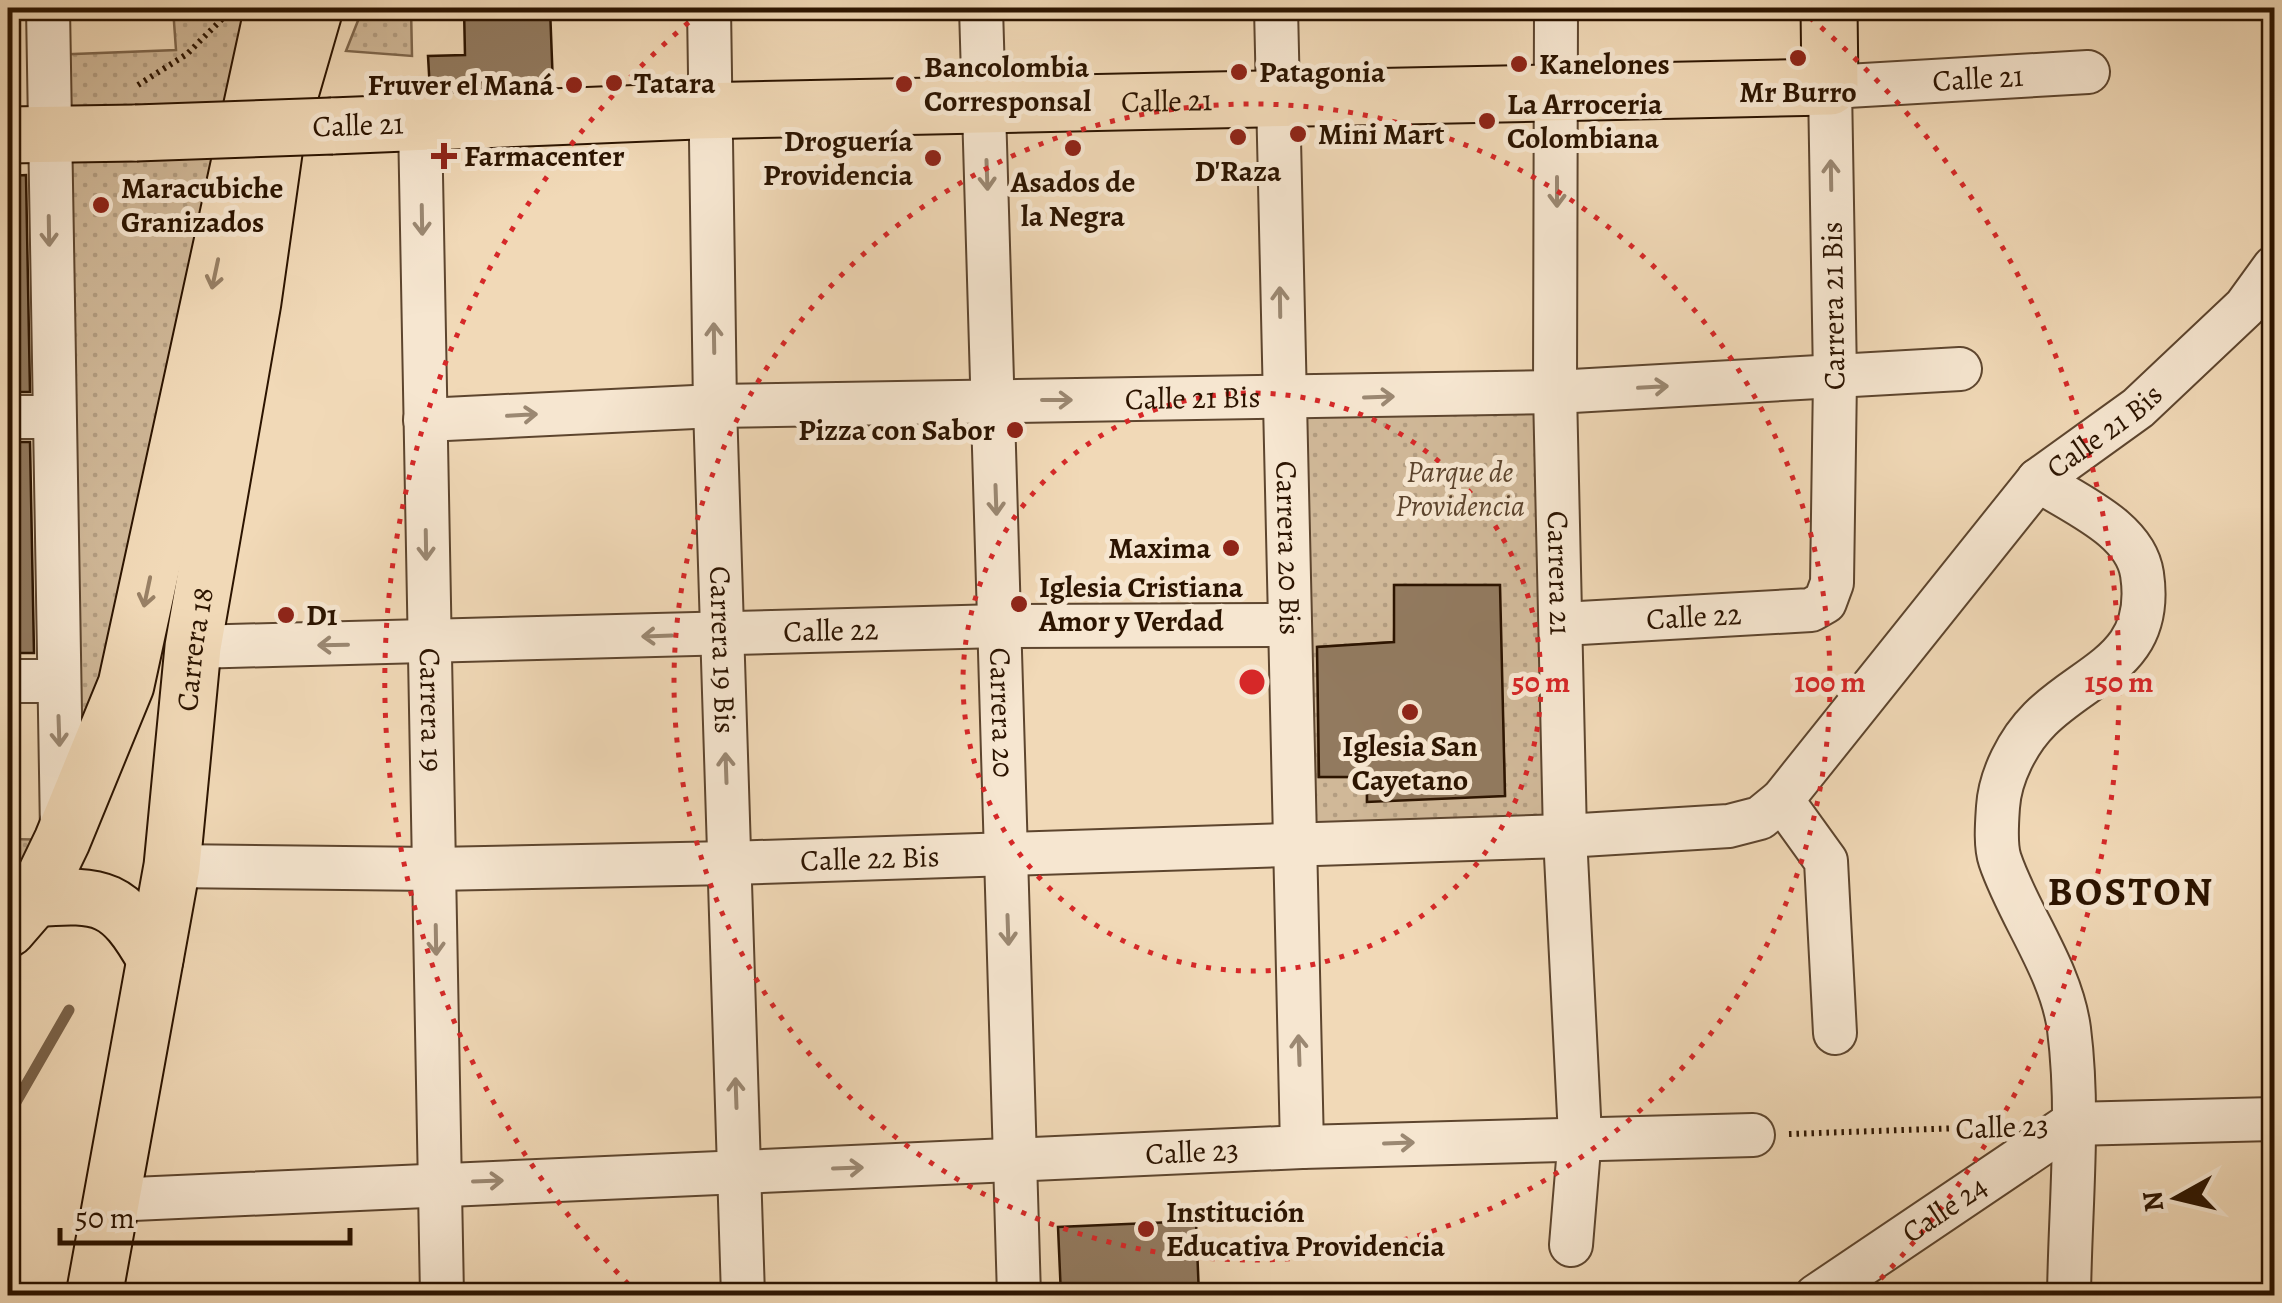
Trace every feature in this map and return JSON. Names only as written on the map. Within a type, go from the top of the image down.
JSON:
[{"type":"main road","name":"Carrera 18","points":[[21,914],[62,841],[126,685],[273,8]]},
{"type":"main road","name":"Carrera 18","points":[[94,1296],[172,866],[192,648],[253,302],[275,146],[315,8]]},
{"type":"main road","name":"Carrera 21 Bis","points":[[1829,8],[1830,87]]},
{"type":"main road","name":"Calle 21","points":[[28,134],[132,112],[332,126],[712,111],[1830,87]]},
{"type":"main road","points":[[21,914],[78,895],[110,902],[138,930],[154,960]]},
{"type":"street","name":"Carrera 18","points":[[48,8],[28,134],[53,417],[62,841]]},
{"type":"street","name":"Carrera 19 Bis","points":[[709,8],[715,406],[743,1296]]},
{"type":"street","name":"Carrera 20","points":[[981,8],[1019,1296]]},
{"type":"street","name":"Carrera 20 Bis","points":[[1276,8],[1292,844],[1302,1147]]},
{"type":"street","name":"Carrera 21","points":[[1556,8],[1555,392],[1565,836],[1580,1136],[1571,1245]]},
{"type":"street","name":"Calle 21","points":[[1830,87],[2088,72]]},
{"type":"street","name":"Carrera 21 Bis","points":[[1825,602],[1832,583],[1835,378],[1830,87]]},
{"type":"street","name":"Carrera 19","points":[[420,122],[442,1296]]},
{"type":"street","name":"Calle 21 Bis","points":[[2069,1296],[2069,1026],[2031,923],[1999,858],[1998,805],[2012,758],[2040,719],[2106,672],[2136,632],[2142,586],[2129,540],[2038,480],[2138,408],[2245,306],[2274,268]]},
{"type":"street","name":"Calle 21 Bis","points":[[425,420],[715,406],[993,400],[1282,400],[1555,392],[1960,369]]},
{"type":"street","points":[[8,417],[53,417]]},
{"type":"street","points":[[1835,1033],[1826,861],[1782,800],[2038,480]]},
{"type":"street","name":"Calle 22","points":[[1562,624],[1811,610],[1825,602]]},
{"type":"street","name":"Calle 22","points":[[192,648],[1000,626],[1288,626]]},
{"type":"street","points":[[8,681],[57,681]]},
{"type":"street","name":"Calle 22 Bis","points":[[172,866],[434,869],[729,863],[1565,836],[1729,826],[1760,818],[1782,800]]},
{"type":"street","name":"Calle 23","points":[[2071,1124],[2274,1119]]},
{"type":"street","name":"Calle 24","points":[[1816,1296],[2071,1124]]},
{"type":"street","name":"Calle 23","points":[[111,1200],[441,1182],[1015,1163],[1580,1136],[1752,1136]]},
{"type":"path","points":[[132,112],[234,8]]},
{"type":"path","name":"Calle 23","points":[[1752,1136],[2071,1124]]},
{"type":"green space","points":[[173,8],[273,8],[126,685],[62,841],[34,899],[8,929],[8,839],[62,840],[49,55],[176,50]]},
{"type":"green space","points":[[363,8],[411,8],[412,56],[346,51]]},
{"type":"green space","name":"Parque de Providencia","points":[[1555,392],[1565,836],[1292,844],[1282,400]],"holes":[[[1395,585],[1499,585],[1505,795],[1367,801],[1367,777],[1318,777],[1318,647],[1394,642]]]},
{"type":"building","points":[[464,8],[550,8],[553,86],[430,91],[428,56],[465,55]]},
{"type":"building","points":[[26,175],[30,392],[8,392],[8,176]]},
{"type":"building","points":[[8,442],[30,442],[34,653],[8,653]]},
{"type":"building","name":"Iglesia San Cayetano","points":[[1394,585],[1500,585],[1505,796],[1367,802],[1367,777],[1319,777],[1317,647],[1394,642]]},
{"type":"building","points":[[1196,1221],[1199,1296],[1061,1296],[1058,1227]]},
{"type":"waterway","points":[[8,1116],[69,1010]]},
{"type":"place","name":"Mr Burro","points":[[1798,58]]},
{"type":"place","name":"Kanelones","points":[[1519,64]]},
{"type":"place","name":"Patagonia","points":[[1239,72]]},
{"type":"place","name":"Tatara","points":[[614,83]]},
{"type":"place","name":"Bancolombia Corresponsal","points":[[904,84]]},
{"type":"place","name":"Fruver el Maná","points":[[574,85]]},
{"type":"place","name":"La Arroceria Colombiana","points":[[1487,121]]},
{"type":"place","name":"Mini Mart","points":[[1298,134]]},
{"type":"place","name":"D'Raza","points":[[1238,137]]},
{"type":"place","name":"Asados de la Negra","points":[[1073,148]]},
{"type":"place","name":"Farmacenter","points":[[444,156]]},
{"type":"place","name":"Droguería Providencia","points":[[933,158]]},
{"type":"place","name":"Maracubiche Granizados","points":[[101,205]]},
{"type":"place","name":"Pizza con Sabor","points":[[1015,430]]},
{"type":"place","name":"Maxima","points":[[1231,548]]},
{"type":"place","name":"Iglesia Cristiana Amor y Verdad","points":[[1019,604]]},
{"type":"place","name":"D1","points":[[286,615]]},
{"type":"place","name":"Iglesia San Cayetano","points":[[1410,712]]},
{"type":"place","name":"Institución Educativa Providencia","points":[[1146,1229]]},
{"type":"district","name":"BOSTON","points":[[2131,891]]}]
